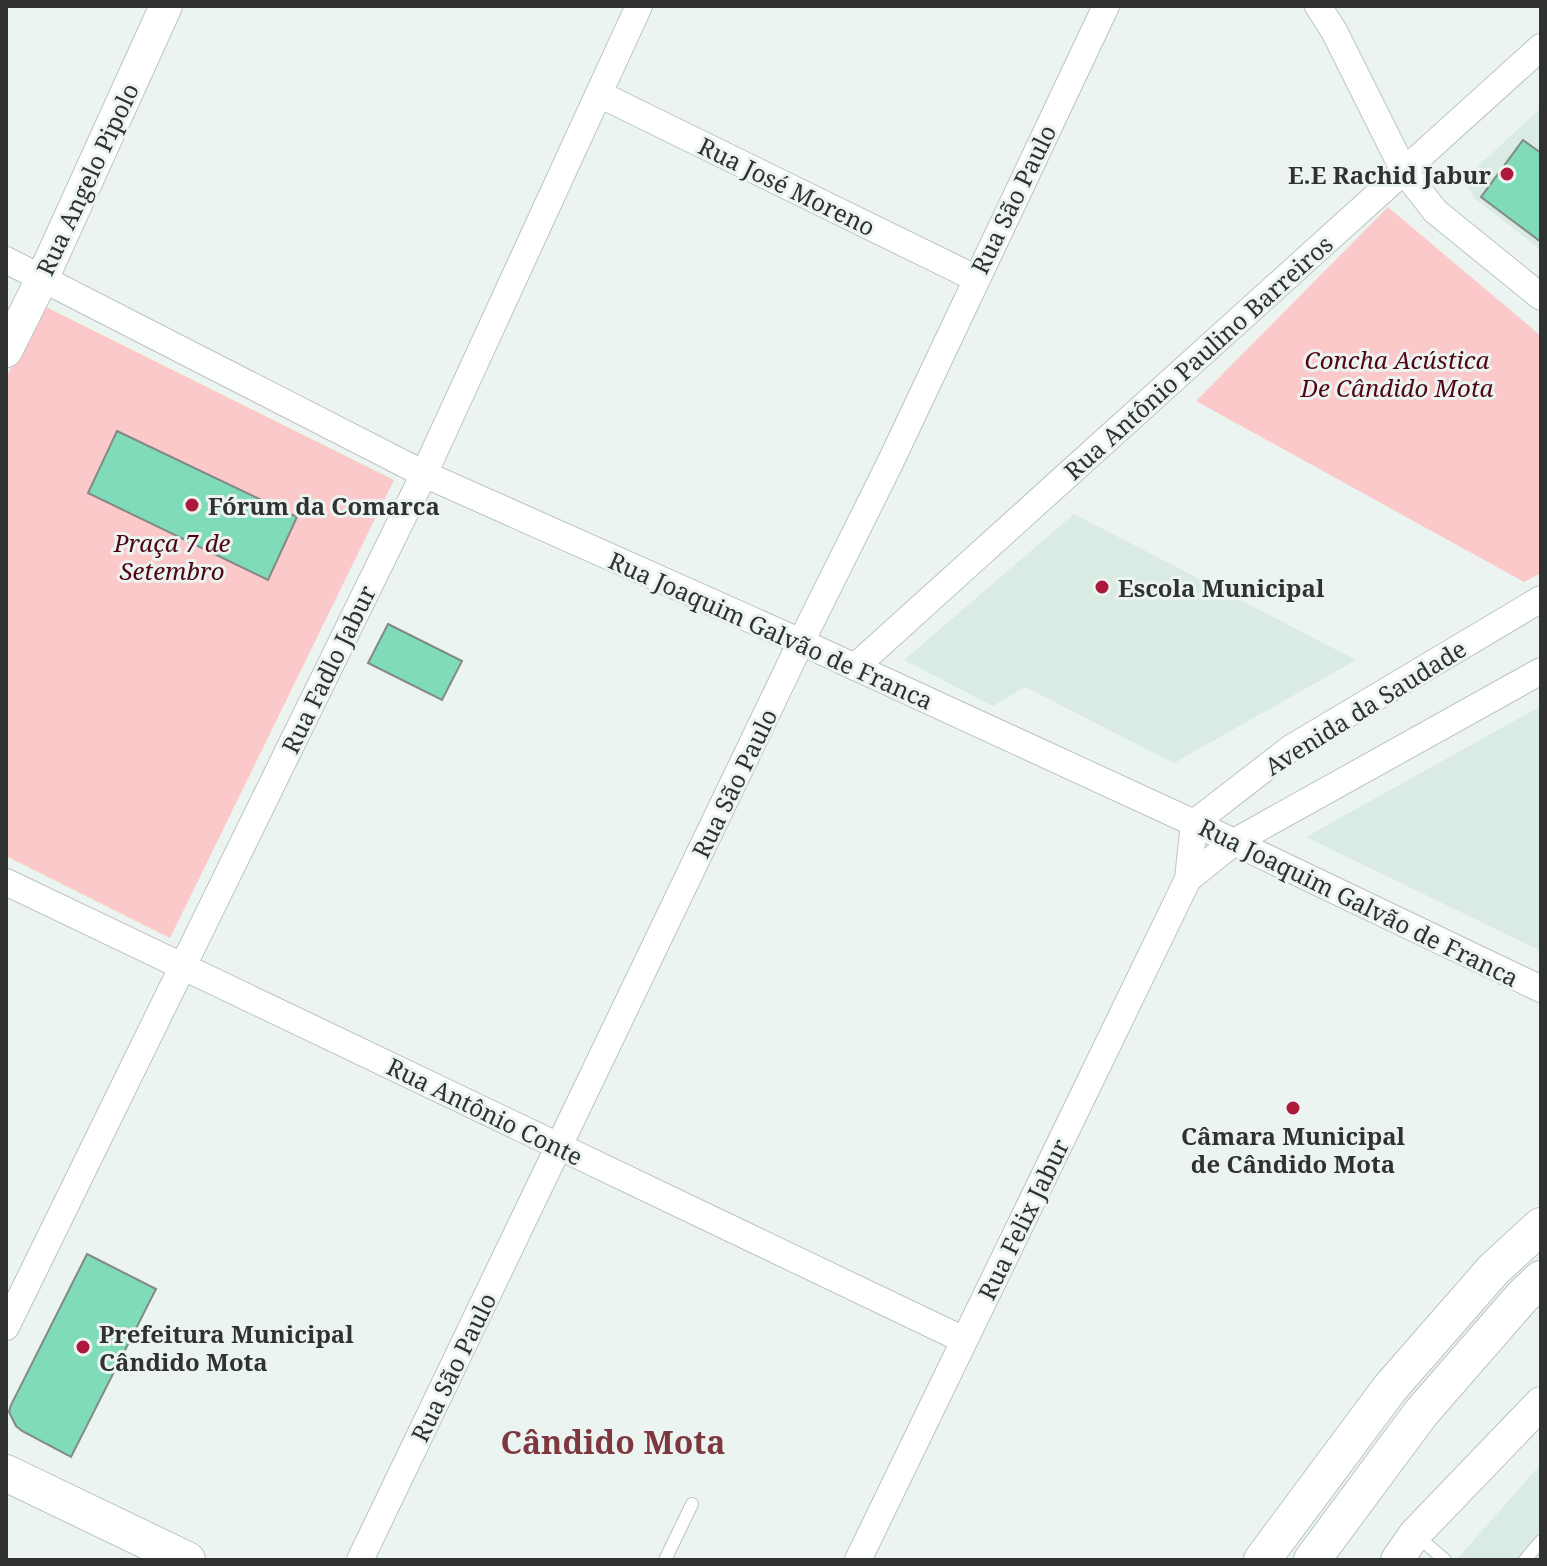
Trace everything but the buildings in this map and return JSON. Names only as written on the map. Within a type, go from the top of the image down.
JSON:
[{"type":"main road","points":[[1262,1560],[1390,1388],[1494,1269],[1541,1226]]},
{"type":"main road","points":[[1312,1560],[1421,1413],[1541,1279]]},
{"type":"main road","points":[[6,1473],[187,1560]]},
{"type":"street","name":"Rua Angelo Pipolo","points":[[6,351],[43,277],[166,6]]},
{"type":"street","name":"Rua Fadlo Jabur","points":[[6,1327],[424,474],[639,6]]},
{"type":"street","name":"Rua São Paulo","points":[[360,1560],[890,463],[1106,6]]},
{"type":"street","points":[[1318,6],[1334,31],[1404,171],[1435,211],[1541,297]]},
{"type":"street","name":"Rua Antônio Paulino Barreiros","points":[[855,667],[1541,47]]},
{"type":"street","name":"Rua José Moreno","points":[[599,94],[975,278]]},
{"type":"street","name":"Rua Joaquim Galvão de Franca","points":[[6,260],[424,474],[801,642],[1194,823],[1541,989]]},
{"type":"street","name":"Avenida da Saudade","points":[[1194,823],[1291,748],[1541,599]]},
{"type":"street","name":"Avenida da Saudade","points":[[1234,842],[1541,671]]},
{"type":"street","name":"Rua Felix Jabur","points":[[858,1560],[1188,879],[1194,823]]},
{"type":"street","name":"Rua Felix Jabur","points":[[1188,879],[1234,842]]},
{"type":"street","name":"Rua Antônio Conte","points":[[6,882],[964,1340]]},
{"type":"street","points":[[1406,1547],[1541,1403]]},
{"type":"lane","points":[[665,1560],[692,1504]]},
{"type":"lane","points":[[1525,1560],[1541,1541]]},
{"type":"lane","points":[[1406,1547],[1445,1560]]},
{"type":"shaded area","name":"E.E Rachid Jabur","points":[[1541,108],[1541,250],[1474,198],[1467,182],[1477,167]]},
{"type":"shaded area","name":"Escola Municipal","points":[[1074,514],[1356,660],[1174,763],[1025,687],[993,706],[904,660]]},
{"type":"shaded area","points":[[1541,706],[1541,951],[1306,837]]},
{"type":"shaded area","points":[[1541,1464],[1541,1560],[1456,1560]]},
{"type":"green space","name":"Concha Acústica De Cândido Mota","points":[[1388,207],[1541,336],[1541,573],[1524,582],[1196,401]]},
{"type":"green space","name":"Praça 7 de Setembro","points":[[42,305],[394,480],[170,938],[6,856],[6,378]]},
{"type":"place","name":"E.E Rachid Jabur","points":[[1507,174]]},
{"type":"place","name":"Fórum da Comarca","points":[[192,505]]},
{"type":"place","name":"Escola Municipal","points":[[1102,587]]},
{"type":"place","name":"Câmara Municipal de Cândido Mota","points":[[1293,1108]]},
{"type":"place","name":"Prefeitura Municipal Cândido Mota","points":[[83,1347]]},
{"type":"district","name":"Cândido Mota","points":[[613,1441]]}]
